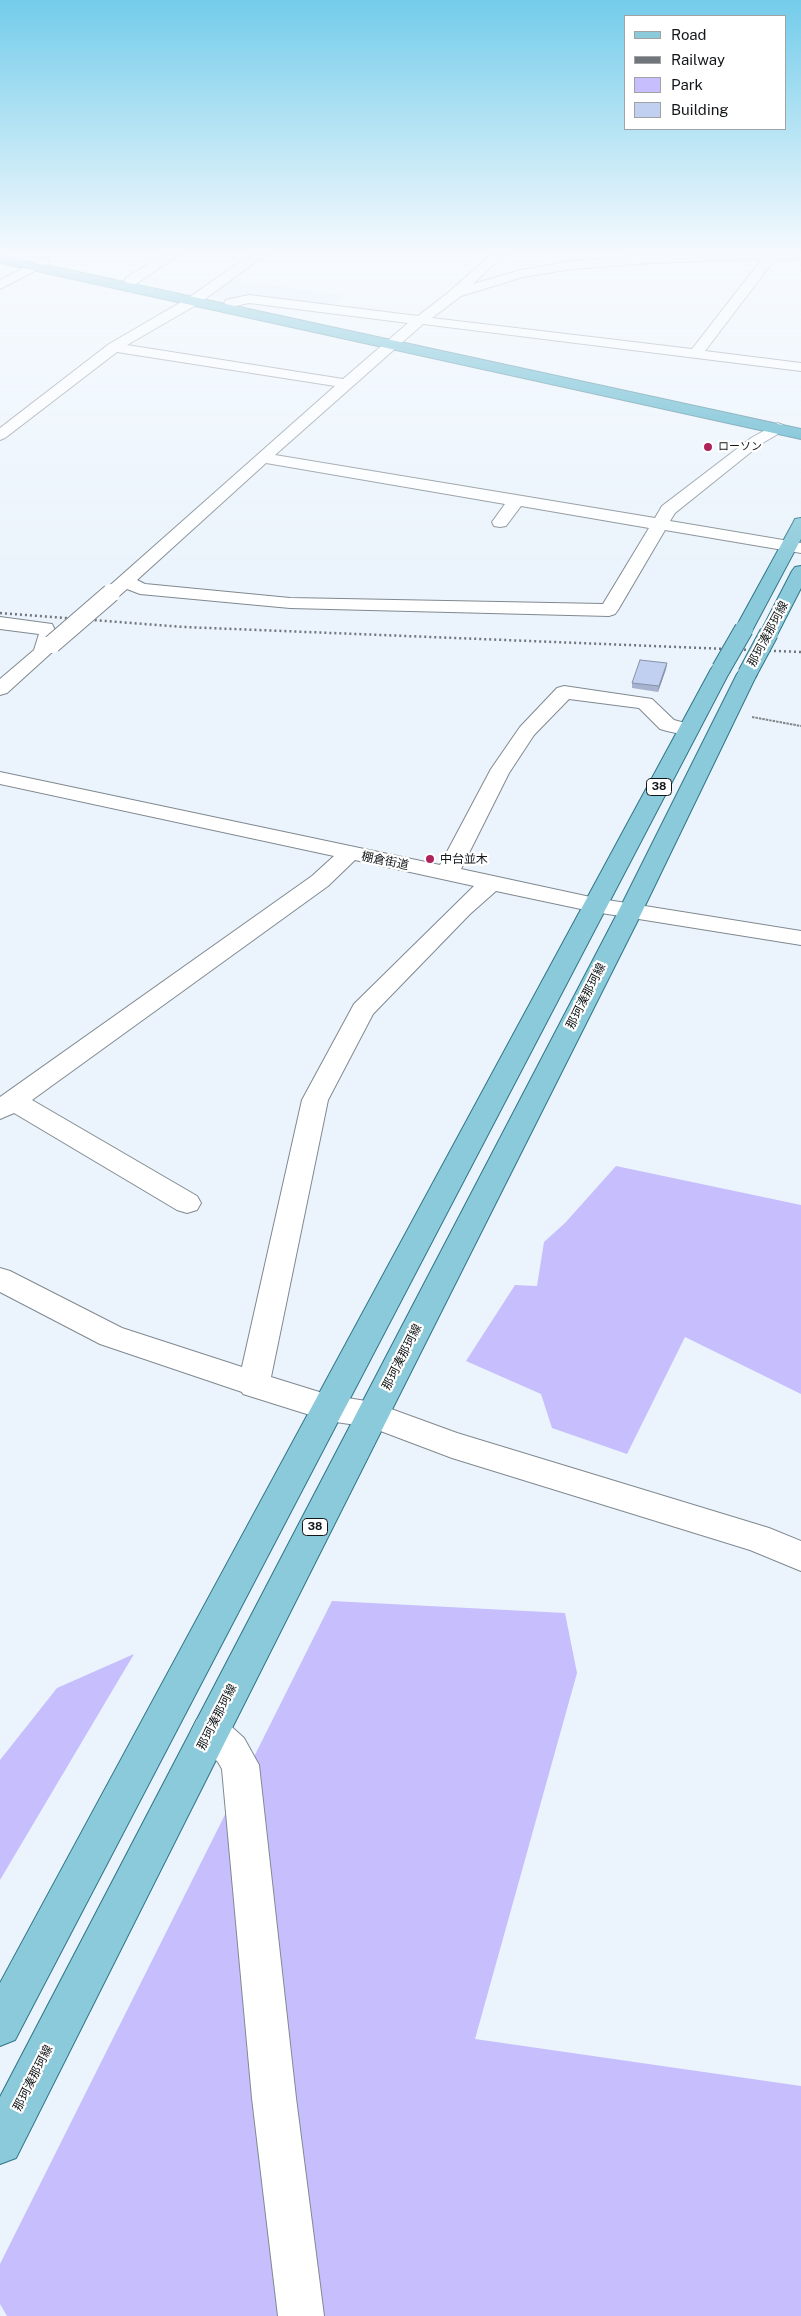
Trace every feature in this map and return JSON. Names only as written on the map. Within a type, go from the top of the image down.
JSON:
[{"type":"highway","points":[[470,358],[801,434]]},
{"type":"highway","points":[[480,358],[801,423]]},
{"type":"main road","name":"那珂湊那珂線","points":[[0,2025],[721,669],[795,547],[801,523]]},
{"type":"main road","name":"那珂湊那珂線","points":[[0,2142],[630,912],[747,674],[801,570]]},
{"type":"street","points":[[0,435],[100,358]]},
{"type":"street","points":[[183,358],[346,384]]},
{"type":"street","points":[[0,690],[376,358]]},
{"type":"street","points":[[729,358],[801,367]]},
{"type":"street","points":[[126,580],[140,589],[290,604],[609,610],[668,510],[756,441],[778,428]]},
{"type":"street","points":[[262,458],[795,547]]},
{"type":"street","points":[[500,522],[516,501]]},
{"type":"street","points":[[0,622],[45,628],[48,634],[48,648]]},
{"type":"street","points":[[447,874],[498,773],[527,731],[564,692],[645,703],[666,725],[689,730]]},
{"type":"street","name":"棚倉街道","points":[[0,778],[630,912],[801,938]]},
{"type":"street","points":[[187,1203],[6,1105],[320,881],[350,853]]},
{"type":"street","points":[[254,1384],[314,1100],[363,1010],[462,909],[491,883]]},
{"type":"street","points":[[0,1279],[111,1336],[329,1408],[372,1415],[452,1445],[757,1538],[801,1556]]},
{"type":"street","points":[[210,1731],[231,1750],[240,1765],[274,2098],[301,2316]]},
{"type":"path","points":[[754,717],[801,726]]},
{"type":"green space","points":[[616,1166],[801,1205],[801,1394],[685,1337],[627,1454],[552,1428],[541,1394],[466,1361],[515,1285],[537,1286],[544,1242],[565,1223]]},
{"type":"green space","points":[[332,1601],[565,1613],[577,1673],[475,2039],[801,2086],[801,2316],[7,2316],[0,2304],[0,2264]]},
{"type":"green space","points":[[134,1654],[0,1880],[0,1760],[57,1688]]},
{"type":"building","points":[[640,660],[667,663],[659,686],[632,683]]},
{"type":"railway","points":[[0,613],[184,627],[801,652]]},
{"type":"place","name":"ローソン","points":[[708,447]]},
{"type":"place","name":"中台並木","points":[[430,859]]}]
